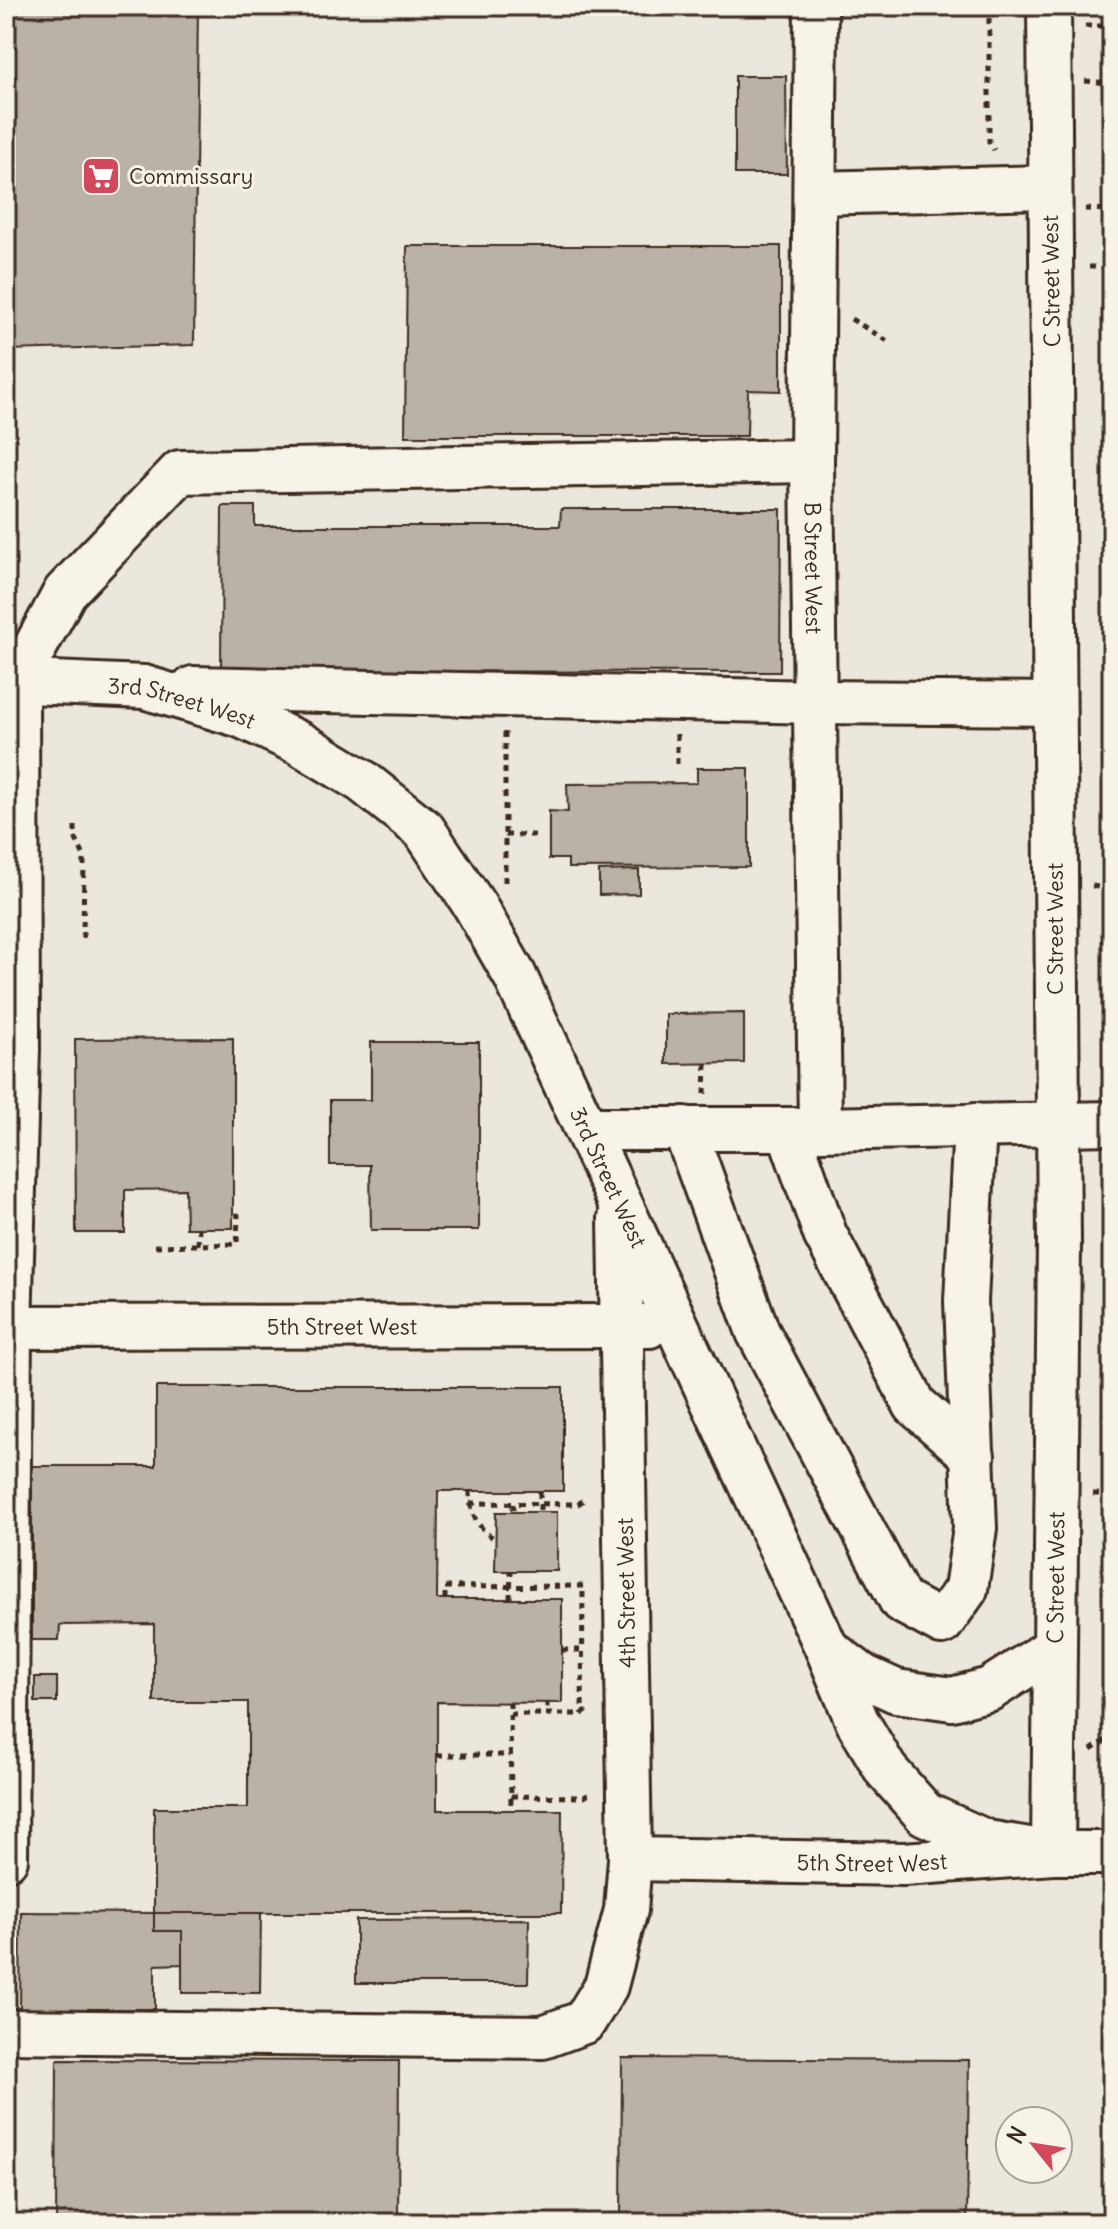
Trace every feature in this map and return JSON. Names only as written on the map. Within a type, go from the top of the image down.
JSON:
[{"type":"street","name":"B Street West","points":[[816,6],[812,461],[816,702],[804,1129],[825,1234],[915,1405],[973,1456]]},
{"type":"street","name":"C Street West","points":[[1049,6],[1035,187],[1054,704],[1059,1243],[1053,1853]]},
{"type":"street","points":[[815,193],[1035,187]]},
{"type":"street","points":[[6,1859],[8,1327],[18,1049],[12,681],[65,592],[180,472],[812,461]]},
{"type":"street","name":"3rd Street West","points":[[12,681],[144,687],[241,716],[301,744],[362,781],[424,830],[475,906],[515,976],[827,1649],[857,1721],[886,1770],[925,1814],[987,1842],[1053,1853]]},
{"type":"street","points":[[144,687],[816,702],[1054,704]]},
{"type":"street","points":[[587,1129],[804,1129],[1110,1123]]},
{"type":"street","points":[[684,1128],[758,1332],[901,1601],[942,1623],[966,1589],[975,1528],[966,1301],[975,1125]]},
{"type":"street","name":"4th Street West","points":[[6,2031],[543,2037],[584,2022],[606,1986],[626,1910],[630,1859],[620,1201]]},
{"type":"street","name":"5th Street West","points":[[8,1327],[622,1327],[677,1324]]},
{"type":"street","points":[[827,1649],[863,1676],[896,1691],[952,1699],[990,1689],[1054,1648]]},
{"type":"street","name":"5th Street West","points":[[630,1859],[904,1864],[1053,1853],[1112,1853]]},
{"type":"path","points":[[989,6],[989,142],[1035,187]]},
{"type":"path","points":[[505,896],[505,730],[520,730]]},
{"type":"path","points":[[677,769],[677,730],[691,730]]},
{"type":"path","points":[[75,826],[75,837],[84,856],[83,938]]},
{"type":"path","points":[[505,835],[539,835]]},
{"type":"path","points":[[1110,868],[1107,1253],[1112,1256]]},
{"type":"path","points":[[155,1246],[237,1244],[238,1215],[233,1216]]},
{"type":"path","points":[[198,1245],[199,1228]]},
{"type":"path","points":[[470,1503],[578,1504],[624,1473]]},
{"type":"path","points":[[470,1491],[470,1503],[479,1528],[496,1540]]},
{"type":"path","points":[[540,1492],[540,1513]]},
{"type":"path","points":[[513,1504],[513,1512]]},
{"type":"path","points":[[510,1599],[511,1571]]},
{"type":"path","points":[[445,1599],[445,1587],[583,1586],[582,1714]]},
{"type":"path","points":[[510,1714],[582,1714],[627,1684]]},
{"type":"path","points":[[510,1702],[511,1810]]},
{"type":"path","points":[[547,1702],[547,1714]]},
{"type":"path","points":[[437,1755],[510,1755]]},
{"type":"path","points":[[511,1796],[584,1797],[629,1770]]},
{"type":"building","name":"Commissary","points":[[6,6],[198,6],[194,345],[6,350]]},
{"type":"building","points":[[735,76],[786,76],[787,174],[735,174]]},
{"type":"building","points":[[407,246],[781,246],[781,391],[748,390],[747,436],[405,436]]},
{"type":"building","points":[[222,506],[255,506],[255,526],[560,526],[561,509],[781,509],[780,672],[221,671]]},
{"type":"building","points":[[697,768],[749,768],[749,867],[568,868],[568,859],[549,859],[549,811],[568,812],[567,784],[697,783]]},
{"type":"building","points":[[639,870],[639,894],[599,895],[599,871]]},
{"type":"building","points":[[744,1013],[744,1063],[666,1064],[666,1014]]},
{"type":"building","points":[[233,1038],[233,1228],[186,1228],[185,1189],[125,1190],[125,1233],[76,1233],[75,1039]]},
{"type":"building","points":[[371,1042],[479,1042],[479,1230],[371,1230],[370,1165],[330,1165],[330,1100],[371,1100]]},
{"type":"building","points":[[156,1387],[563,1387],[563,1491],[438,1491],[437,1599],[562,1599],[562,1703],[437,1702],[437,1810],[562,1810],[561,1913],[154,1913],[154,1808],[248,1808],[248,1702],[154,1702],[154,1624],[60,1625],[59,1640],[32,1640],[32,1466],[156,1466]]},
{"type":"building","points":[[496,1512],[557,1512],[557,1571],[495,1571]]},
{"type":"building","points":[[35,1677],[57,1677],[57,1702],[35,1702]]},
{"type":"building","points":[[21,1912],[154,1913],[154,1931],[182,1931],[182,1964],[155,1965],[155,2009],[20,2009]]},
{"type":"building","points":[[154,1913],[261,1913],[260,1993],[182,1993],[182,1931],[154,1931]]},
{"type":"building","points":[[529,1919],[528,1983],[356,1983],[356,1920]]},
{"type":"building","points":[[622,2058],[969,2060],[967,2223],[621,2223]]},
{"type":"building","points":[[57,2060],[399,2061],[398,2223],[56,2223]]},
{"type":"place","name":"Commissary","points":[[101,176]]}]
